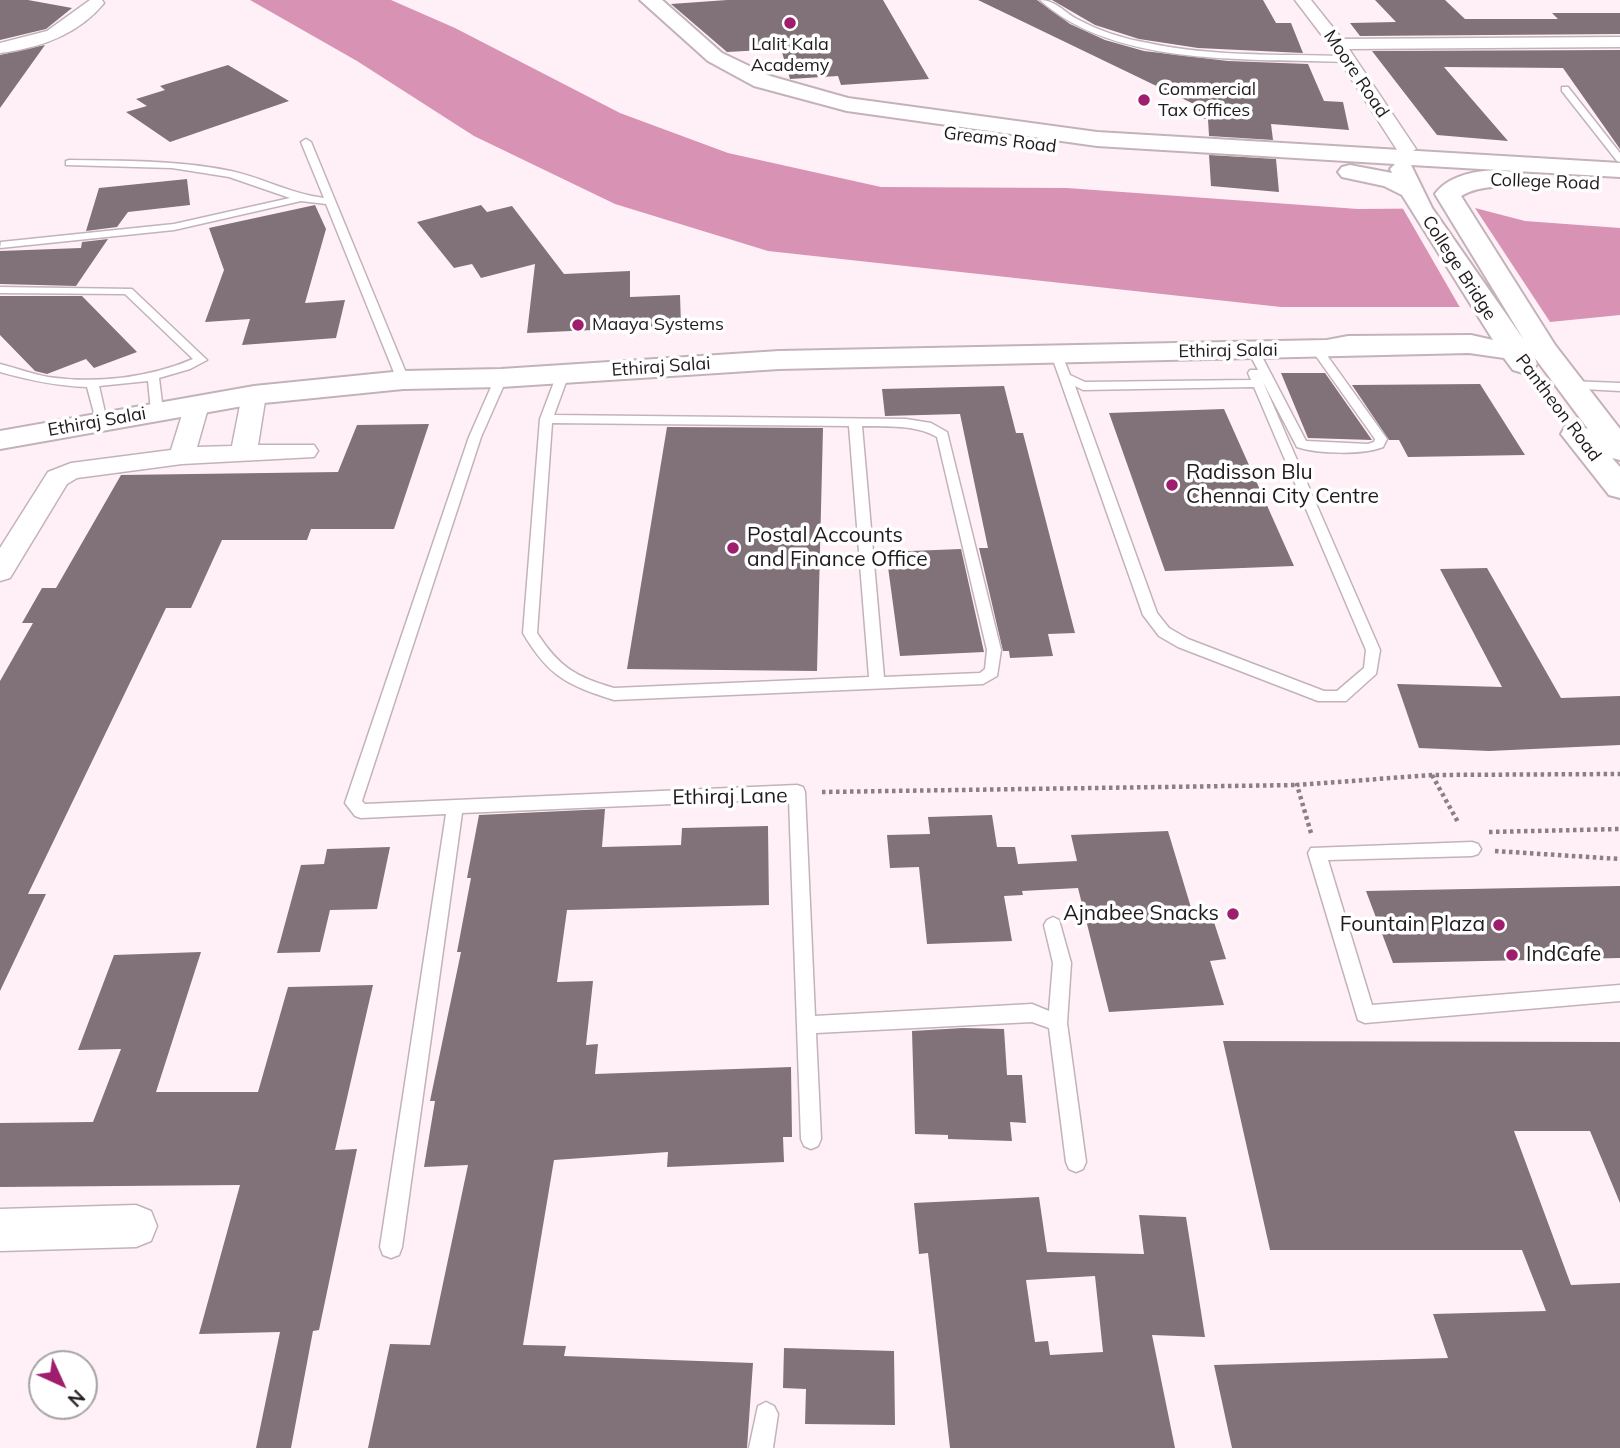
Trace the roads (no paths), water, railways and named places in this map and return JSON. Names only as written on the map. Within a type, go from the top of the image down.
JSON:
[{"type":"main road","name":"Greams Road","points":[[639,4],[665,43]]},
{"type":"main road","name":"Greams Road","points":[[639,4],[715,57],[762,81],[847,104],[1097,139],[1410,155]]},
{"type":"main road","name":"Greams Road","points":[[737,93],[783,109],[1027,145],[1370,174],[1391,180],[1417,200]]},
{"type":"main road","name":"College Road","points":[[1410,155],[1620,170]]},
{"type":"main road","name":"College Bridge","points":[[1410,155],[1417,200],[1514,341]]},
{"type":"main road","name":"College Bridge","points":[[1410,155],[1451,201],[1514,341]]},
{"type":"main road","name":"College Road","points":[[1451,201],[1472,180],[1507,178],[1620,185]]},
{"type":"main road","name":"Ethiraj Salai","points":[[1322,349],[1351,355],[1476,354],[1514,341]]},
{"type":"main road","name":"Ethiraj Salai","points":[[0,440],[254,395],[403,380],[502,378],[779,360],[1062,366],[1348,345],[1514,341]]},
{"type":"main road","name":"Pantheon Road","points":[[1514,341],[1555,388],[1620,488]]},
{"type":"main road","points":[[1452,354],[1555,388],[1620,450]]},
{"type":"street","name":"Moore Road","points":[[1303,0],[1342,51],[1410,155]]},
{"type":"street","points":[[0,48],[24,46],[50,37],[70,27],[96,3]]},
{"type":"street","points":[[1342,51],[1620,42]]},
{"type":"street","points":[[244,453],[254,395]]},
{"type":"street","points":[[182,456],[197,405]]},
{"type":"street","points":[[0,571],[57,478],[88,467],[182,456],[305,451]]},
{"type":"street","points":[[0,1230],[136,1226]]},
{"type":"lane","points":[[1044,0],[1059,13],[1138,47],[1342,51]]},
{"type":"lane","points":[[1565,89],[1620,159]]},
{"type":"lane","points":[[306,142],[403,380]]},
{"type":"lane","points":[[69,163],[172,165],[231,174],[301,198],[332,202]]},
{"type":"lane","points":[[1,246],[174,227],[301,198]]},
{"type":"lane","points":[[0,289],[132,292],[200,357],[195,363],[153,376],[92,382],[54,382],[0,368]]},
{"type":"lane","points":[[1250,351],[1301,444],[1309,447],[1370,448],[1379,444],[1381,439],[1322,349]]},
{"type":"lane","points":[[1062,366],[1150,615],[1164,632],[1183,643],[1323,697],[1341,697],[1371,670],[1373,650],[1258,383],[1250,351]]},
{"type":"lane","points":[[1062,366],[1083,386],[1258,383]]},
{"type":"lane","points":[[546,419],[906,422],[927,426],[943,435],[994,650],[992,671],[983,678],[614,694],[568,680],[544,657],[530,633],[546,419],[563,374]]},
{"type":"lane","points":[[153,376],[157,411]]},
{"type":"lane","name":"Ethiraj Lane","points":[[502,378],[475,437],[353,795],[353,803],[361,811],[797,792],[811,1139]]},
{"type":"lane","points":[[92,382],[101,421]]},
{"type":"lane","points":[[1555,388],[1620,387]]},
{"type":"lane","points":[[855,421],[877,683]]},
{"type":"lane","points":[[391,1247],[455,807]]},
{"type":"lane","points":[[1472,849],[1317,853],[1365,1014],[1620,993]]},
{"type":"lane","points":[[1053,925],[1062,963],[1058,1023],[1076,1162]]},
{"type":"lane","points":[[806,1025],[1032,1013],[1058,1023]]},
{"type":"lane","points":[[761,1448],[766,1414]]},
{"type":"place","name":"Lalit Kala Academy","points":[[790,23]]},
{"type":"place","name":"Commercial Tax Offices","points":[[1144,100]]},
{"type":"place","name":"Maaya Systems","points":[[578,325]]},
{"type":"place","name":"Radisson Blu Chennai City Centre","points":[[1172,485]]},
{"type":"place","name":"Postal Accounts and Finance Office","points":[[733,548]]},
{"type":"place","name":"Ajnabee Snacks","points":[[1233,914]]},
{"type":"place","name":"Fountain Plaza","points":[[1499,925]]},
{"type":"place","name":"IndCafe","points":[[1512,955]]}]
